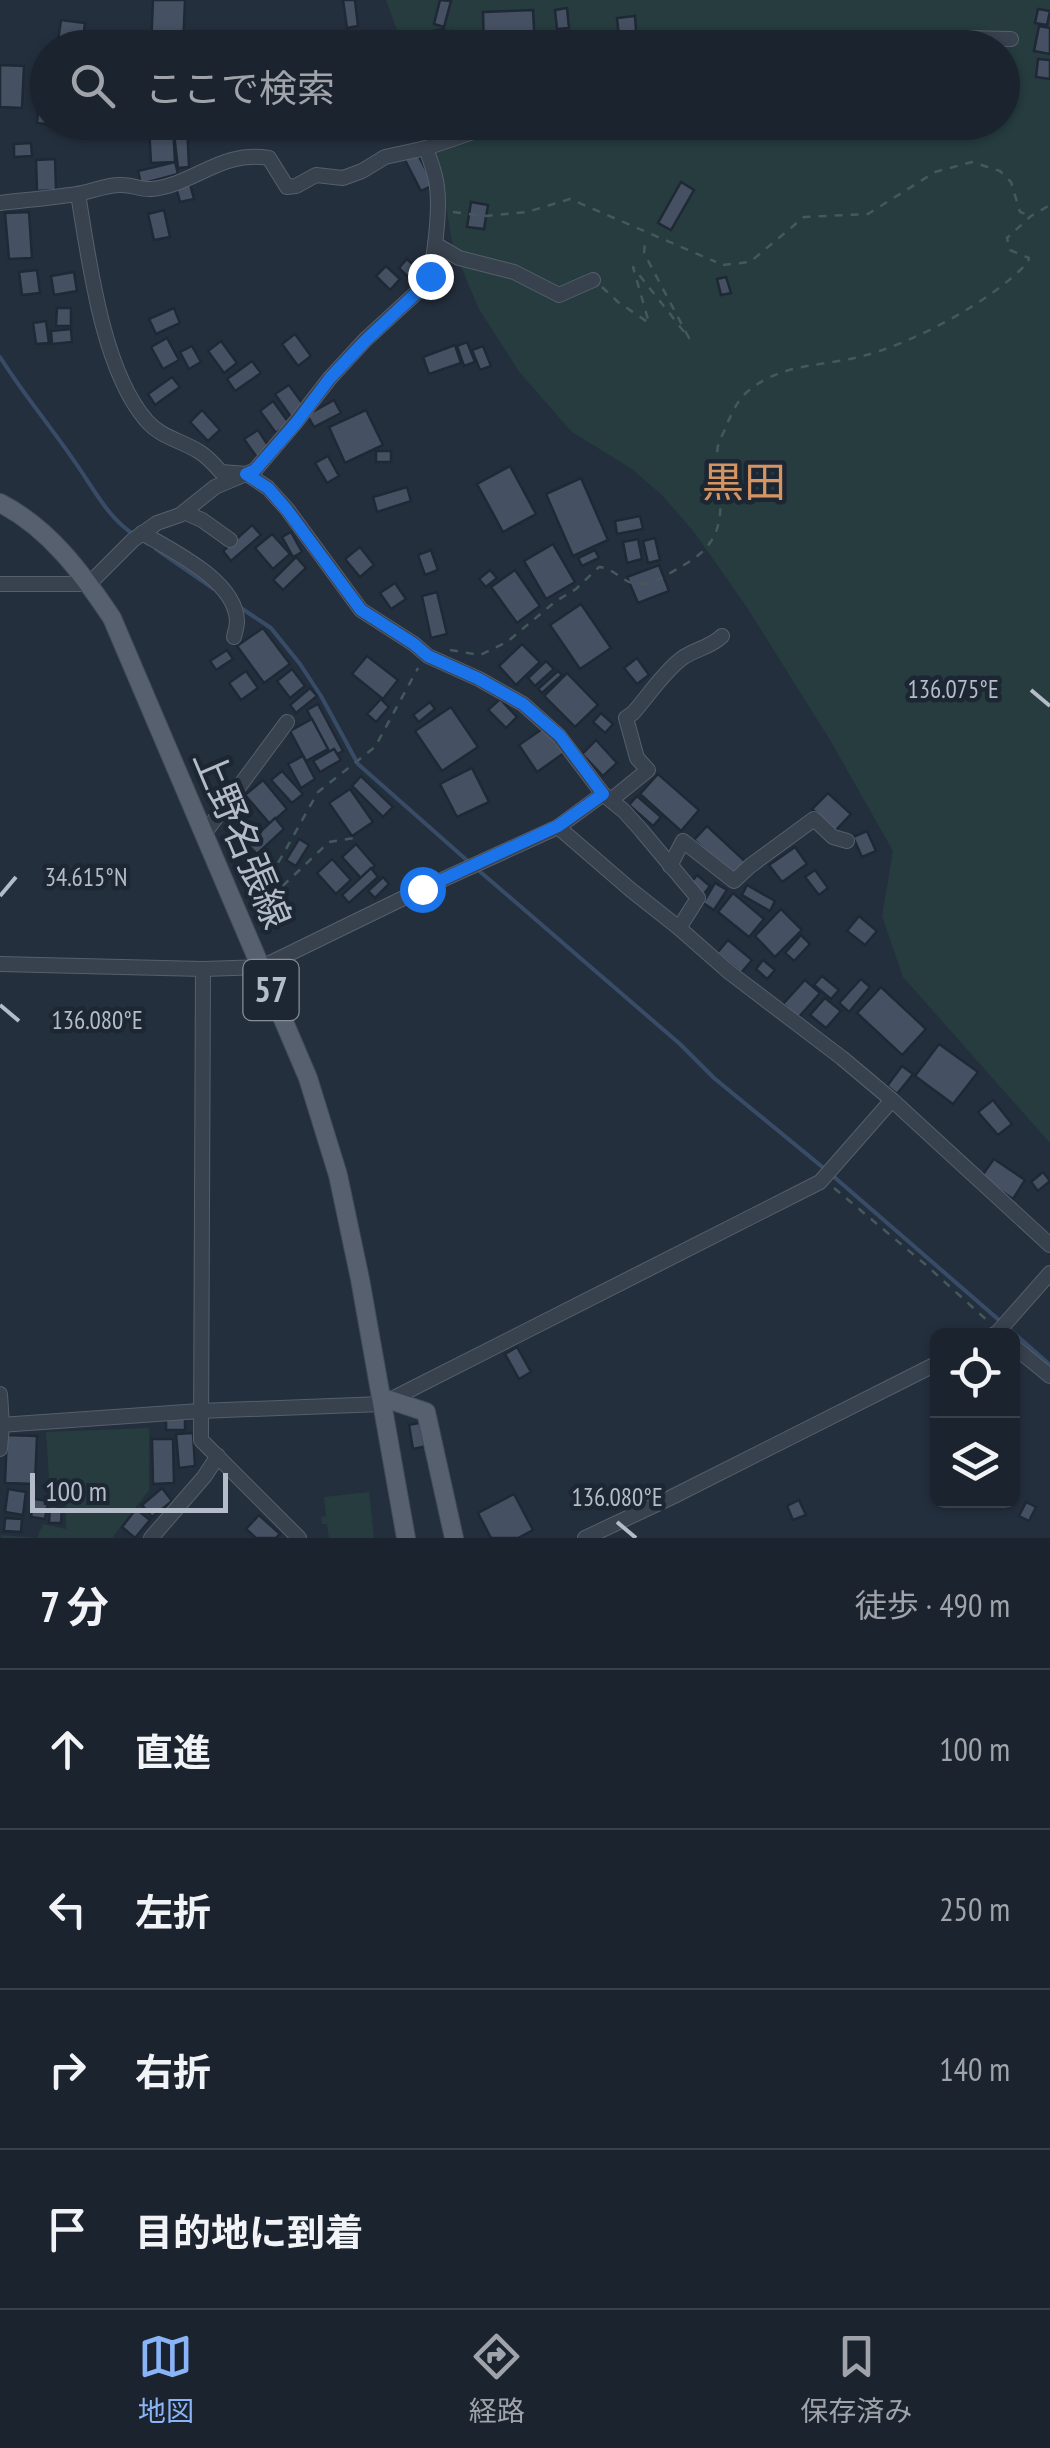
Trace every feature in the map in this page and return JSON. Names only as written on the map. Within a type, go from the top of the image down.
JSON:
[{"type":"main road","name":"上野名張線","points":[[0,503],[29,521],[63,552],[112,618],[308,1078],[338,1175],[386,1402],[406,1538]]},
{"type":"main road","points":[[386,1402],[426,1412],[454,1538]]},
{"type":"street","points":[[0,203],[78,194],[120,184],[149,190],[184,181],[225,160],[255,156],[269,158],[288,187],[296,186],[316,175],[343,178],[385,157],[450,140]]},
{"type":"street","points":[[0,584],[89,584],[138,536],[184,512],[215,487],[255,470],[330,378],[426,284],[435,244],[438,189],[426,148]]},
{"type":"street","points":[[78,194],[108,344],[125,386],[144,418],[160,435],[203,453],[221,472],[246,474],[268,488],[361,610],[428,656],[523,704],[560,736],[607,797],[641,830],[698,898],[680,928]]},
{"type":"street","points":[[435,244],[459,258],[514,272],[560,295],[593,280]]},
{"type":"street","points":[[184,512],[230,540]]},
{"type":"street","points":[[138,536],[198,568],[225,590],[237,622],[234,637]]},
{"type":"street","points":[[0,964],[262,967],[558,826],[648,770],[637,758],[626,718],[674,665],[693,651],[713,645],[722,636]]},
{"type":"street","points":[[204,834],[287,722]]},
{"type":"street","points":[[670,866],[682,841],[734,882],[814,819],[832,837],[846,841]]},
{"type":"street","points":[[558,826],[729,972],[892,1100],[1050,1245]]},
{"type":"street","points":[[203,969],[202,1440],[299,1538]]},
{"type":"street","points":[[1,1425],[386,1402],[820,1182],[892,1100]]},
{"type":"street","points":[[1001,1328],[1050,1273]]},
{"type":"street","points":[[1020,1351],[1050,1376]]},
{"type":"street","points":[[585,1538],[930,1366]]},
{"type":"street","points":[[0,1394],[0,1450]]},
{"type":"street","points":[[152,1538],[218,1456]]},
{"type":"path","points":[[723,264],[750,262],[804,217],[868,214],[935,172],[972,162],[1000,171],[1011,182],[1020,212],[1031,216]]},
{"type":"path","points":[[436,210],[486,216],[527,212],[570,200],[716,262]]},
{"type":"path","points":[[270,898],[264,888],[318,792],[375,746],[414,672],[428,656],[451,650],[480,654],[507,642],[556,601],[576,590],[599,567],[610,568],[629,582],[641,584],[665,576],[700,556],[718,533],[717,448],[730,415],[748,391],[800,366],[861,356],[916,338],[996,290],[1029,258],[1010,250],[1007,238],[1050,204]]},
{"type":"path","points":[[593,280],[649,323],[632,267],[689,338],[644,253],[645,243]]},
{"type":"path","points":[[243,927],[329,842],[360,837]]},
{"type":"path","points":[[820,1182],[837,1189],[862,1209],[991,1328]]},
{"type":"green space","points":[[386,0],[1050,0],[1050,1143],[903,977],[882,916],[893,851],[830,740],[746,606],[694,532],[662,495],[632,469],[572,432],[520,373],[479,309],[453,248],[432,140],[1020,140],[1020,30],[397,30]]},
{"type":"green space","points":[[149,1428],[149,1490],[112,1538],[37,1538],[43,1524],[66,1529],[66,1504],[50,1493],[46,1432]]},
{"type":"green space","points":[[369,1492],[374,1538],[329,1538],[327,1524],[322,1524],[321,1517],[326,1516],[324,1497]]},
{"type":"building","points":[[153,0],[185,0],[184,30],[152,30]]},
{"type":"building","points":[[343,0],[355,0],[358,26],[347,28]]},
{"type":"building","points":[[440,0],[451,1],[444,27],[434,24]]},
{"type":"building","points":[[567,8],[569,28],[557,29],[555,10]]},
{"type":"building","points":[[1038,9],[1050,11],[1047,25],[1035,23]]},
{"type":"building","points":[[533,10],[534,30],[484,30],[483,12]]},
{"type":"building","points":[[635,16],[636,30],[618,30],[617,18]]},
{"type":"building","points":[[61,20],[85,23],[84,30],[60,30]]},
{"type":"building","points":[[1039,26],[1050,28],[1050,54],[1034,51]]},
{"type":"building","points":[[1038,59],[1050,60],[1050,79],[1036,77]]},
{"type":"building","points":[[0,65],[24,66],[22,108],[0,107]]},
{"type":"building","points":[[150,140],[174,140],[175,162],[151,163]]},
{"type":"building","points":[[175,140],[188,140],[189,167],[178,168]]},
{"type":"building","points":[[31,143],[32,156],[14,157],[14,144]]},
{"type":"building","points":[[417,153],[434,185],[421,191],[405,160]]},
{"type":"building","points":[[55,159],[56,190],[37,191],[36,160]]},
{"type":"building","points":[[175,162],[178,174],[141,184],[138,171]]},
{"type":"building","points":[[681,182],[694,190],[671,230],[658,223]]},
{"type":"building","points":[[190,184],[194,199],[180,202],[176,187]]},
{"type":"building","points":[[471,202],[488,205],[484,229],[467,227]]},
{"type":"building","points":[[164,210],[170,237],[154,240],[148,214]]},
{"type":"building","points":[[29,212],[32,258],[9,259],[5,213]]},
{"type":"building","points":[[407,259],[426,277],[417,286],[399,268]]},
{"type":"building","points":[[386,266],[400,279],[390,290],[376,276]]},
{"type":"building","points":[[37,270],[40,293],[22,295],[19,272]]},
{"type":"building","points":[[74,272],[77,291],[54,295],[51,276]]},
{"type":"building","points":[[726,277],[731,293],[721,295],[717,279]]},
{"type":"building","points":[[57,308],[71,308],[71,326],[56,326]]},
{"type":"building","points":[[174,308],[180,323],[156,334],[149,319]]},
{"type":"building","points":[[46,321],[49,343],[36,344],[33,323]]},
{"type":"building","points":[[71,329],[72,342],[52,344],[51,331]]},
{"type":"building","points":[[295,334],[311,356],[298,366],[282,344]]},
{"type":"building","points":[[167,338],[179,360],[163,369],[151,347]]},
{"type":"building","points":[[221,341],[237,363],[224,373],[208,351]]},
{"type":"building","points":[[467,342],[475,362],[464,366],[457,346]]},
{"type":"building","points":[[455,345],[461,363],[429,374],[423,357]]},
{"type":"building","points":[[192,346],[201,362],[189,369],[180,352]]},
{"type":"building","points":[[483,346],[491,366],[480,370],[472,350]]},
{"type":"building","points":[[252,361],[261,373],[235,391],[227,379]]},
{"type":"building","points":[[172,377],[180,387],[155,405],[148,394]]},
{"type":"building","points":[[289,385],[305,407],[291,417],[275,394]]},
{"type":"building","points":[[334,400],[341,413],[314,427],[307,415]]},
{"type":"building","points":[[273,401],[289,423],[276,433],[260,411]]},
{"type":"building","points":[[202,410],[220,430],[208,441],[190,422]]},
{"type":"building","points":[[366,410],[383,445],[345,463],[329,427]]},
{"type":"building","points":[[258,430],[271,450],[258,459],[244,439]]},
{"type":"building","points":[[376,451],[391,451],[391,462],[376,462]]},
{"type":"building","points":[[328,456],[339,476],[327,483],[315,463]]},
{"type":"building","points":[[510,466],[536,514],[503,532],[477,484]]},
{"type":"building","points":[[581,478],[608,540],[573,556],[546,494]]},
{"type":"building","points":[[407,487],[411,501],[377,512],[373,497]]},
{"type":"building","points":[[640,516],[643,529],[617,534],[615,521]]},
{"type":"building","points":[[252,525],[261,535],[231,561],[223,551]]},
{"type":"building","points":[[291,532],[302,552],[293,557],[282,537]]},
{"type":"building","points":[[272,534],[290,554],[273,569],[255,548]]},
{"type":"building","points":[[655,538],[660,560],[648,563],[643,541]]},
{"type":"building","points":[[638,539],[642,559],[627,563],[623,542]]},
{"type":"building","points":[[553,544],[575,582],[546,599],[524,561]]},
{"type":"building","points":[[360,547],[374,565],[360,577],[345,559]]},
{"type":"building","points":[[431,550],[438,570],[425,575],[418,555]]},
{"type":"building","points":[[595,550],[599,558],[582,566],[578,558]]},
{"type":"building","points":[[296,557],[306,568],[283,590],[273,580]]},
{"type":"building","points":[[659,565],[669,591],[638,603],[627,577]]},
{"type":"building","points":[[490,570],[497,578],[486,587],[479,579]]},
{"type":"building","points":[[515,570],[540,606],[517,623],[491,587]]},
{"type":"building","points":[[395,583],[406,599],[391,609],[380,593]]},
{"type":"building","points":[[437,592],[447,634],[431,638],[422,596]]},
{"type":"building","points":[[581,604],[611,648],[580,669],[550,625]]},
{"type":"building","points":[[263,628],[290,664],[264,683],[237,646]]},
{"type":"building","points":[[522,644],[540,662],[516,685],[499,666]]},
{"type":"building","points":[[227,650],[233,659],[216,670],[210,661]]},
{"type":"building","points":[[367,656],[398,680],[383,699],[352,674]]},
{"type":"building","points":[[637,658],[649,675],[637,684],[624,668]]},
{"type":"building","points":[[546,661],[554,669],[535,686],[528,678]]},
{"type":"building","points":[[292,669],[305,686],[290,698],[277,681]]},
{"type":"building","points":[[246,671],[258,688],[241,700],[229,683]]},
{"type":"building","points":[[558,671],[562,675],[542,693],[538,689]]},
{"type":"building","points":[[567,673],[598,705],[575,727],[544,696]]},
{"type":"building","points":[[310,688],[317,696],[296,713],[290,705]]},
{"type":"building","points":[[381,699],[389,707],[376,722],[367,714]]},
{"type":"building","points":[[500,699],[517,717],[506,728],[488,710]]},
{"type":"building","points":[[430,702],[435,709],[419,722],[413,715]]},
{"type":"building","points":[[318,704],[343,751],[331,757],[307,710]]},
{"type":"building","points":[[451,707],[478,747],[442,771],[415,731]]},
{"type":"building","points":[[601,713],[613,724],[605,733],[593,722]]},
{"type":"building","points":[[312,719],[328,749],[306,761],[290,731]]},
{"type":"building","points":[[545,727],[564,753],[537,772],[519,745]]},
{"type":"building","points":[[596,740],[617,763],[603,776],[582,754]]},
{"type":"building","points":[[334,749],[341,760],[320,772],[313,761]]},
{"type":"building","points":[[303,756],[315,779],[301,788],[288,764]]},
{"type":"building","points":[[472,768],[489,802],[457,817],[440,784]]},
{"type":"building","points":[[282,771],[303,794],[292,803],[271,780]]},
{"type":"building","points":[[658,774],[699,810],[681,831],[640,794]]},
{"type":"building","points":[[361,776],[393,807],[383,817],[352,786]]},
{"type":"building","points":[[263,780],[287,809],[270,824],[245,795]]},
{"type":"building","points":[[350,789],[373,822],[352,836],[329,803]]},
{"type":"building","points":[[828,793],[851,814],[835,831],[812,809]]},
{"type":"building","points":[[637,796],[661,817],[653,826],[629,805]]},
{"type":"building","points":[[275,818],[284,829],[257,854],[247,844]]},
{"type":"building","points":[[707,826],[748,864],[735,878],[694,840]]},
{"type":"building","points":[[867,831],[876,851],[862,857],[853,837]]},
{"type":"building","points":[[299,839],[309,845],[296,866],[286,860]]},
{"type":"building","points":[[356,844],[375,866],[361,878],[342,857]]},
{"type":"building","points":[[795,847],[807,864],[782,882],[769,865]]},
{"type":"building","points":[[251,851],[266,870],[255,879],[240,859]]},
{"type":"building","points":[[332,859],[351,880],[336,894],[317,873]]},
{"type":"building","points":[[371,868],[378,877],[349,903],[342,895]]},
{"type":"building","points":[[815,870],[828,888],[819,895],[805,877]]},
{"type":"building","points":[[697,875],[710,886],[704,894],[690,884]]},
{"type":"building","points":[[383,877],[389,884],[375,898],[368,891]]},
{"type":"building","points":[[715,883],[727,890],[714,910],[703,903]]},
{"type":"building","points":[[747,885],[775,901],[770,911],[742,895]]},
{"type":"building","points":[[733,893],[764,919],[749,937],[718,912]]},
{"type":"building","points":[[781,909],[802,930],[775,957],[755,936]]},
{"type":"building","points":[[859,916],[877,931],[865,945],[847,931]]},
{"type":"building","points":[[801,935],[810,944],[794,961],[785,953]]},
{"type":"building","points":[[728,940],[752,960],[741,973],[717,953]]},
{"type":"building","points":[[763,960],[775,970],[767,979],[756,969]]},
{"type":"building","points":[[822,976],[839,990],[831,999],[814,985]]},
{"type":"building","points":[[861,979],[870,987],[849,1012],[839,1003]]},
{"type":"building","points":[[805,980],[820,993],[798,1018],[783,1004]]},
{"type":"building","points":[[881,987],[926,1029],[902,1055],[857,1013]]},
{"type":"building","points":[[825,998],[841,1011],[826,1028],[810,1015]]},
{"type":"building","points":[[939,1044],[978,1072],[953,1104],[915,1076]]},
{"type":"building","points":[[902,1066],[913,1074],[897,1094],[887,1086]]},
{"type":"building","points":[[993,1100],[1012,1124],[998,1135],[978,1112]]},
{"type":"building","points":[[994,1159],[1025,1180],[1013,1199],[981,1177]]},
{"type":"building","points":[[1043,1172],[1050,1181],[1038,1191],[1031,1182]]},
{"type":"building","points":[[517,1347],[531,1372],[519,1379],[505,1354]]},
{"type":"building","points":[[166,1416],[185,1416],[185,1430],[166,1430]]},
{"type":"building","points":[[423,1422],[427,1446],[413,1449],[409,1425]]},
{"type":"building","points":[[193,1433],[195,1466],[179,1468],[176,1434]]},
{"type":"building","points":[[7,1435],[37,1436],[35,1484],[5,1483]]},
{"type":"building","points":[[152,1439],[173,1439],[174,1483],[153,1484]]},
{"type":"building","points":[[162,1488],[172,1501],[152,1517],[142,1505]]},
{"type":"building","points":[[8,1489],[26,1492],[23,1515],[5,1512]]},
{"type":"building","points":[[514,1494],[533,1530],[518,1538],[491,1538],[478,1513]]},
{"type":"building","points":[[34,1499],[48,1501],[45,1519],[31,1517]]},
{"type":"building","points":[[799,1500],[806,1515],[793,1520],[787,1506]]},
{"type":"building","points":[[1026,1502],[1036,1507],[1029,1521],[1019,1516]]},
{"type":"building","points":[[50,1506],[62,1507],[61,1523],[49,1523]]},
{"type":"building","points":[[136,1509],[150,1520],[135,1538],[122,1527]]},
{"type":"building","points":[[259,1515],[280,1534],[276,1538],[256,1538],[246,1529]]},
{"type":"building","points":[[5,1518],[22,1519],[21,1532],[4,1531]]},
{"type":"waterway","points":[[0,357],[103,504],[136,536]]},
{"type":"waterway","points":[[156,549],[214,589]]},
{"type":"waterway","points":[[238,606],[271,628],[300,664],[358,764],[470,863]]},
{"type":"waterway","points":[[477,869],[680,1044],[714,1078],[826,1170]]},
{"type":"waterway","points":[[833,1176],[999,1320]]},
{"type":"waterway","points":[[1007,1327],[1050,1365]]},
{"type":"district","name":"黒田","points":[[744,482]]},
{"type":"route","points":[[422,889],[558,826],[603,794],[560,736],[523,704],[428,656],[361,610],[287,510],[268,488],[246,474],[255,470],[330,378],[430,276]]}]
